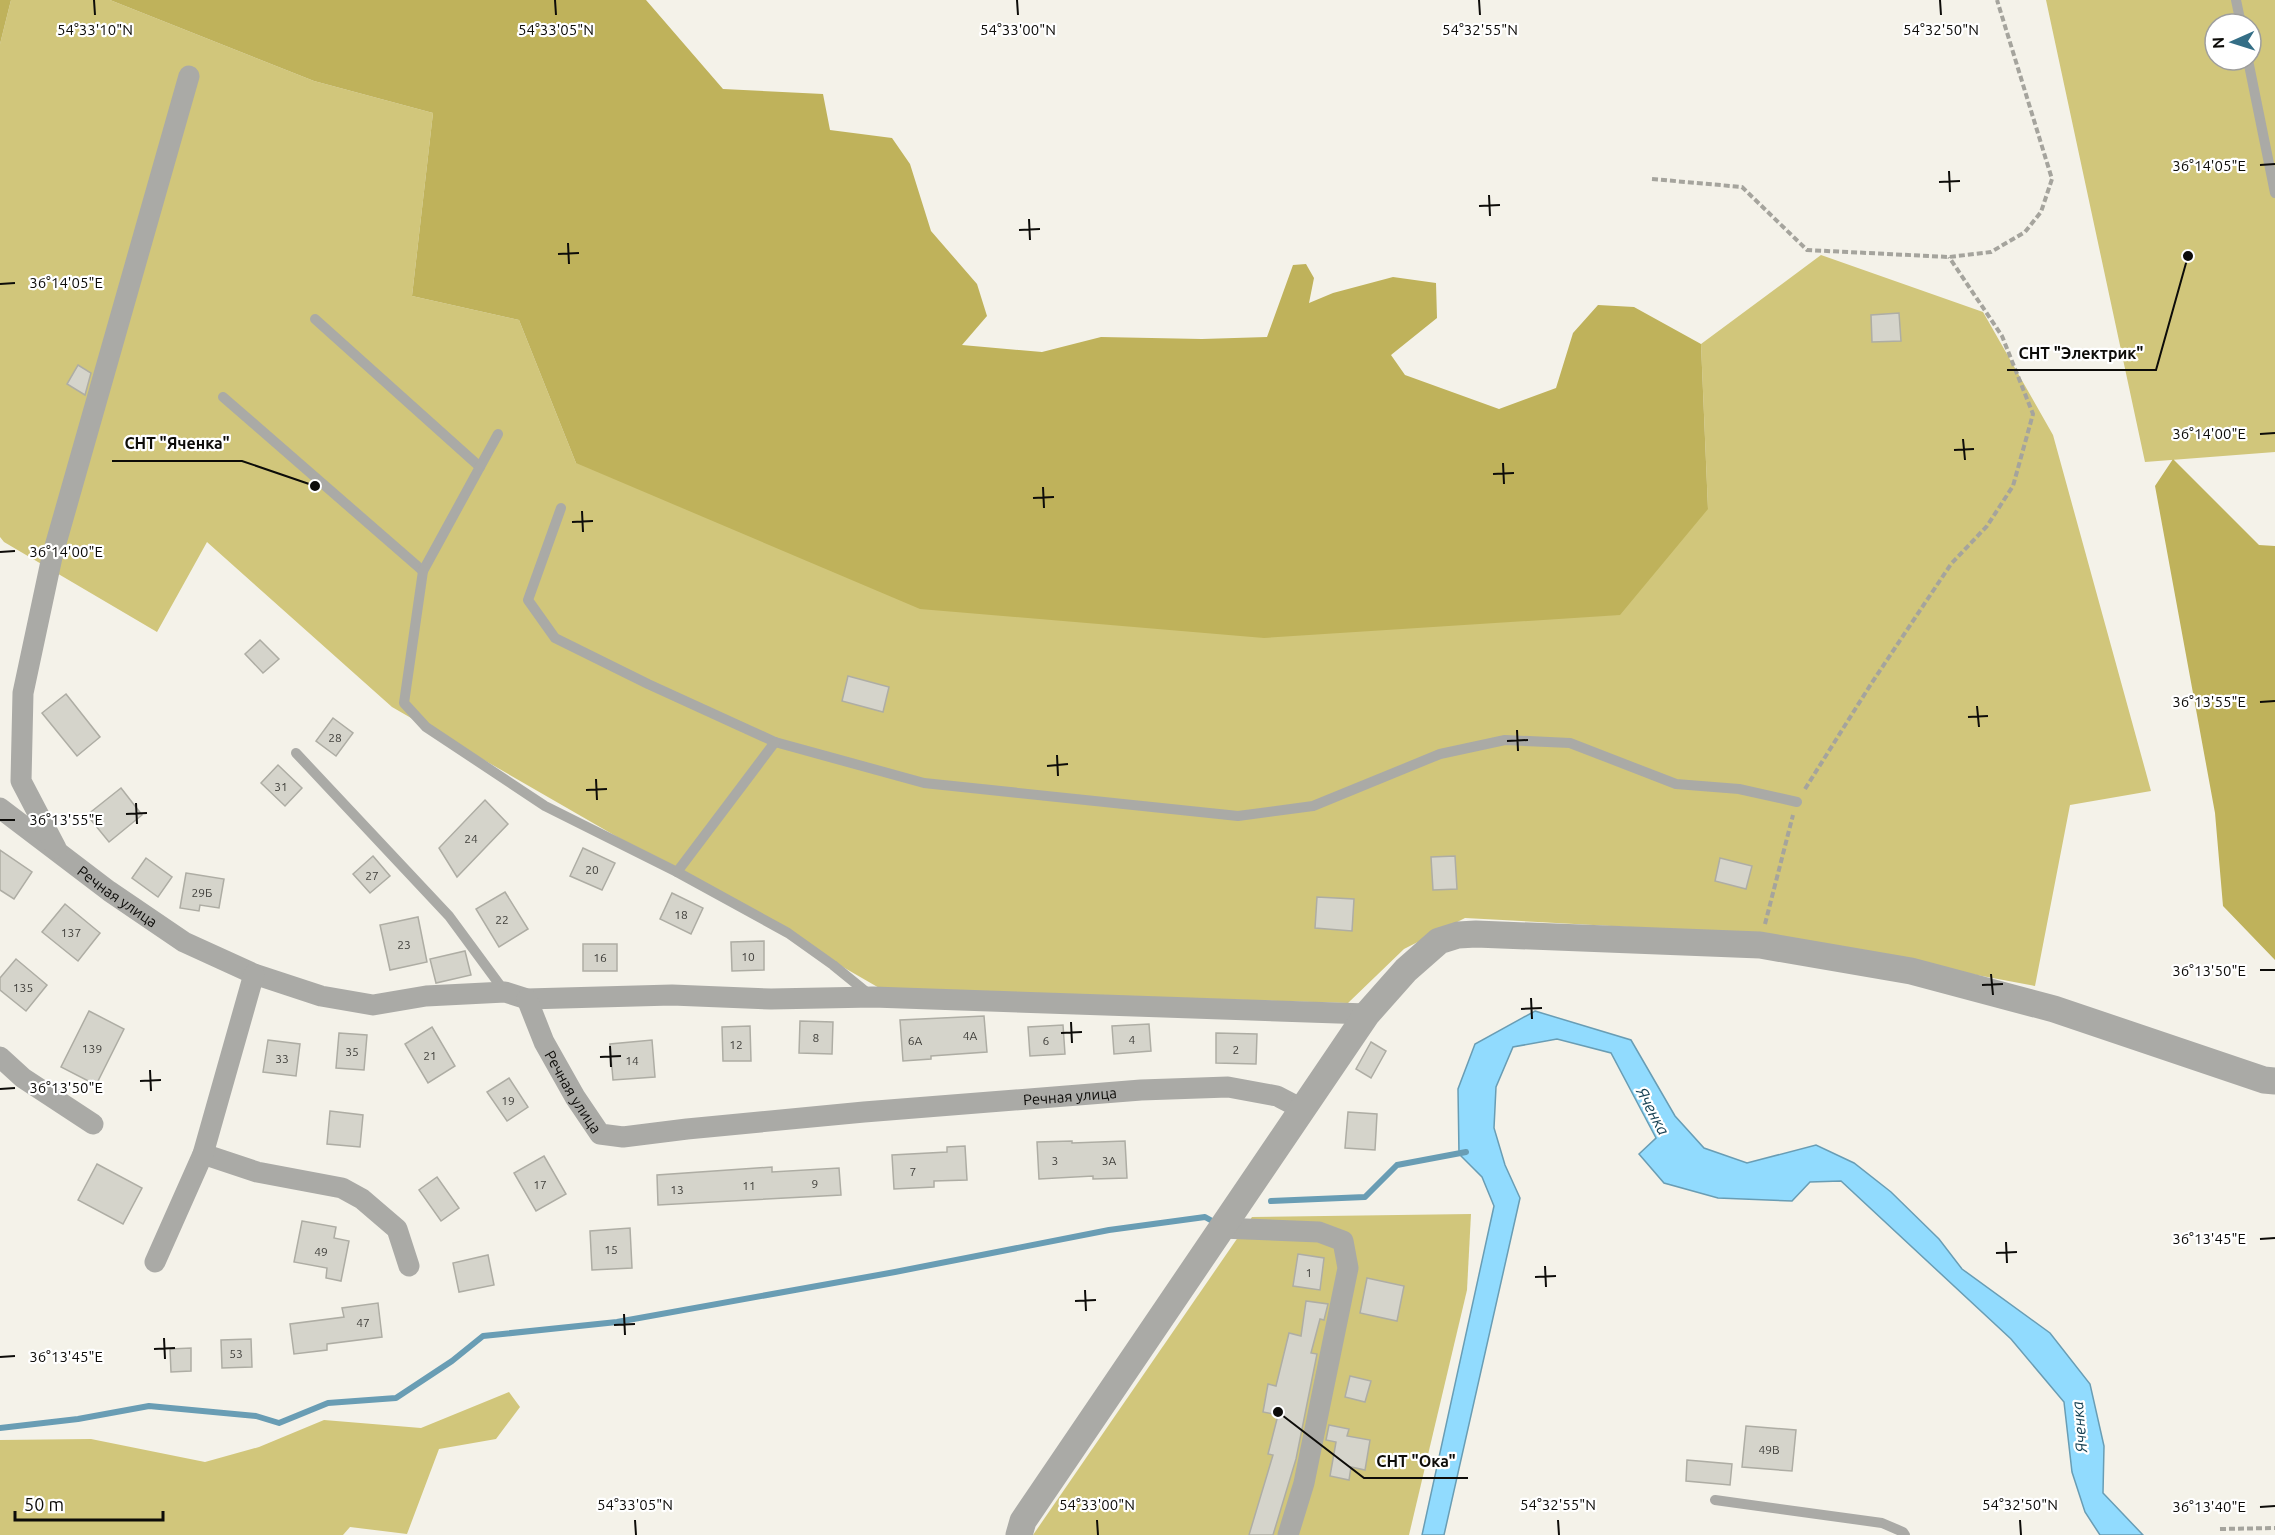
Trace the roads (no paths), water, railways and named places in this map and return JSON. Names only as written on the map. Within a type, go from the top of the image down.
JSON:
[{"type":"street","points":[[59,853],[21,781],[23,693],[52,557],[189,76]]},
{"type":"street","name":"Речная улица","points":[[0,808],[184,942],[254,974],[321,996],[373,1005],[426,996],[505,992],[527,999],[544,1042],[575,1097],[600,1134],[623,1137],[852,1113],[1152,1090],[1228,1087],[1277,1096],[1302,1109]]},
{"type":"street","points":[[1019,1535],[1023,1521],[1367,1014],[1406,970],[1439,941],[1458,935],[1760,945],[1911,971],[2054,1010],[2264,1080],[2275,1081]]},
{"type":"street","points":[[155,1262],[203,1154],[254,974]]},
{"type":"street","points":[[527,999],[672,995],[771,999],[873,997],[1367,1014]]},
{"type":"street","points":[[0,1057],[23,1078],[93,1124]]},
{"type":"street","points":[[203,1154],[257,1172],[342,1188],[362,1199],[397,1229],[409,1266]]},
{"type":"street","points":[[1221,1228],[1319,1232],[1343,1240],[1348,1268],[1304,1483],[1288,1535]]},
{"type":"lane","points":[[2250,72],[2275,193]]},
{"type":"lane","points":[[315,319],[480,467]]},
{"type":"lane","points":[[223,397],[423,571]]},
{"type":"lane","points":[[498,434],[423,571],[404,703],[426,727],[545,806],[676,872],[788,933],[873,997]]},
{"type":"lane","points":[[561,508],[528,600],[555,638],[775,742],[924,783],[1238,816],[1313,806],[1440,754],[1505,741],[1570,743],[1676,784],[1739,789],[1797,802]]},
{"type":"lane","points":[[676,872],[775,742]]},
{"type":"lane","points":[[296,753],[450,916],[505,992]]},
{"type":"lane","points":[[1715,1500],[1882,1523],[1904,1532],[1905,1535]]},
{"type":"water","name":"Яченка","points":[[1535,1011],[1631,1040],[1675,1116],[1704,1148],[1747,1163],[1816,1145],[1854,1163],[1891,1192],[1939,1239],[1962,1269],[2050,1333],[2090,1384],[2104,1446],[2103,1493],[2143,1535],[2100,1535],[2085,1512],[2072,1472],[2064,1402],[2011,1339],[1841,1181],[1810,1182],[1792,1201],[1718,1198],[1664,1183],[1639,1154],[1656,1138],[1611,1053],[1557,1039],[1513,1047],[1496,1087],[1494,1128],[1505,1165],[1520,1198],[1444,1535],[1422,1535],[1494,1206],[1482,1177],[1459,1154],[1458,1089],[1475,1044]]},
{"type":"waterway","points":[[1271,1201],[1365,1197],[1397,1165],[1466,1152]]},
{"type":"waterway","points":[[0,1428],[78,1419],[149,1406],[256,1416],[279,1423],[328,1403],[396,1398],[452,1361],[483,1336],[617,1322],[895,1272],[1109,1230],[1205,1217],[1214,1222],[1216,1219]]},
{"type":"place","name":"СНТ \"Электрик\"","points":[[2188,256]]},
{"type":"place","name":"СНТ \"Яченка\"","points":[[315,486]]},
{"type":"place","name":"СНТ \"Ока\"","points":[[1278,1412]]}]
